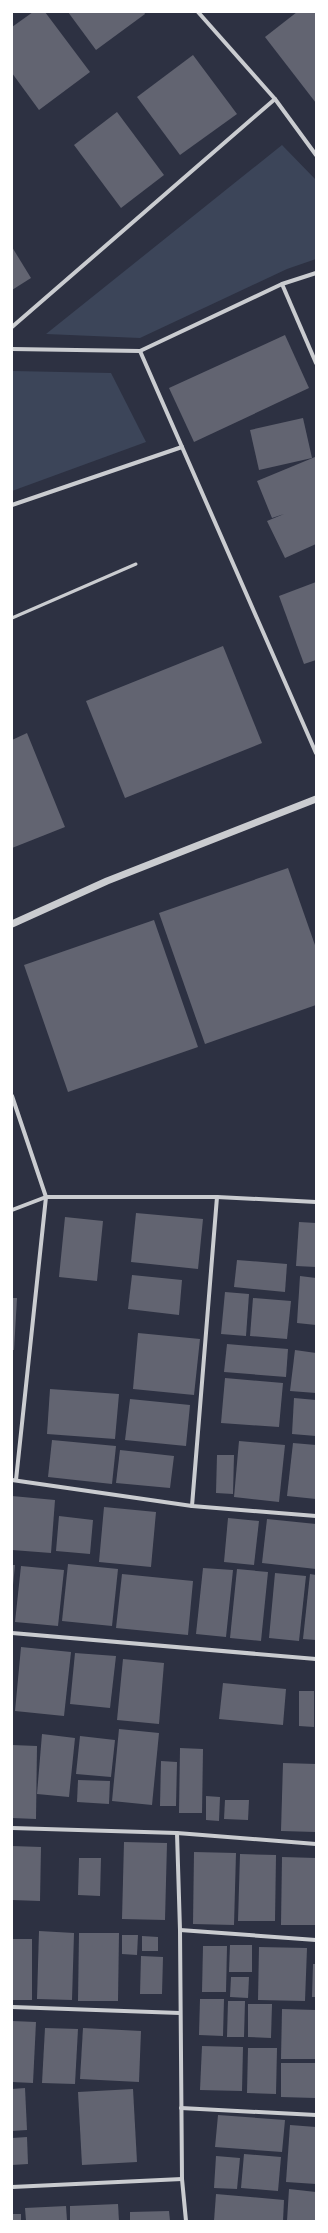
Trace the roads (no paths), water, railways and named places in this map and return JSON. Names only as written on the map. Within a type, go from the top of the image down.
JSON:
[{"type":"street","points":[[198,12],[275,99],[316,155]]},
{"type":"street","points":[[12,327],[275,99]]},
{"type":"street","points":[[12,349],[140,351],[282,284],[316,274]]},
{"type":"street","points":[[282,284],[316,363]]},
{"type":"street","points":[[140,351],[316,753]]},
{"type":"street","points":[[12,505],[182,447]]},
{"type":"street","points":[[12,924],[107,881],[316,798]]},
{"type":"street","points":[[12,1096],[46,1197],[14,1480],[192,1506],[316,1516]]},
{"type":"street","points":[[12,1210],[46,1197],[217,1197],[316,1202]]},
{"type":"street","points":[[192,1506],[217,1197]]},
{"type":"street","points":[[12,1633],[316,1659]]},
{"type":"street","points":[[12,1828],[177,1833],[316,1844]]},
{"type":"street","points":[[177,1833],[180,1930],[182,2179],[186,2221]]},
{"type":"street","points":[[180,1930],[316,1940]]},
{"type":"street","points":[[12,2007],[180,2013]]},
{"type":"street","points":[[181,2108],[316,2115]]},
{"type":"street","points":[[12,2187],[182,2179]]},
{"type":"lane","points":[[12,618],[136,564]]}]
